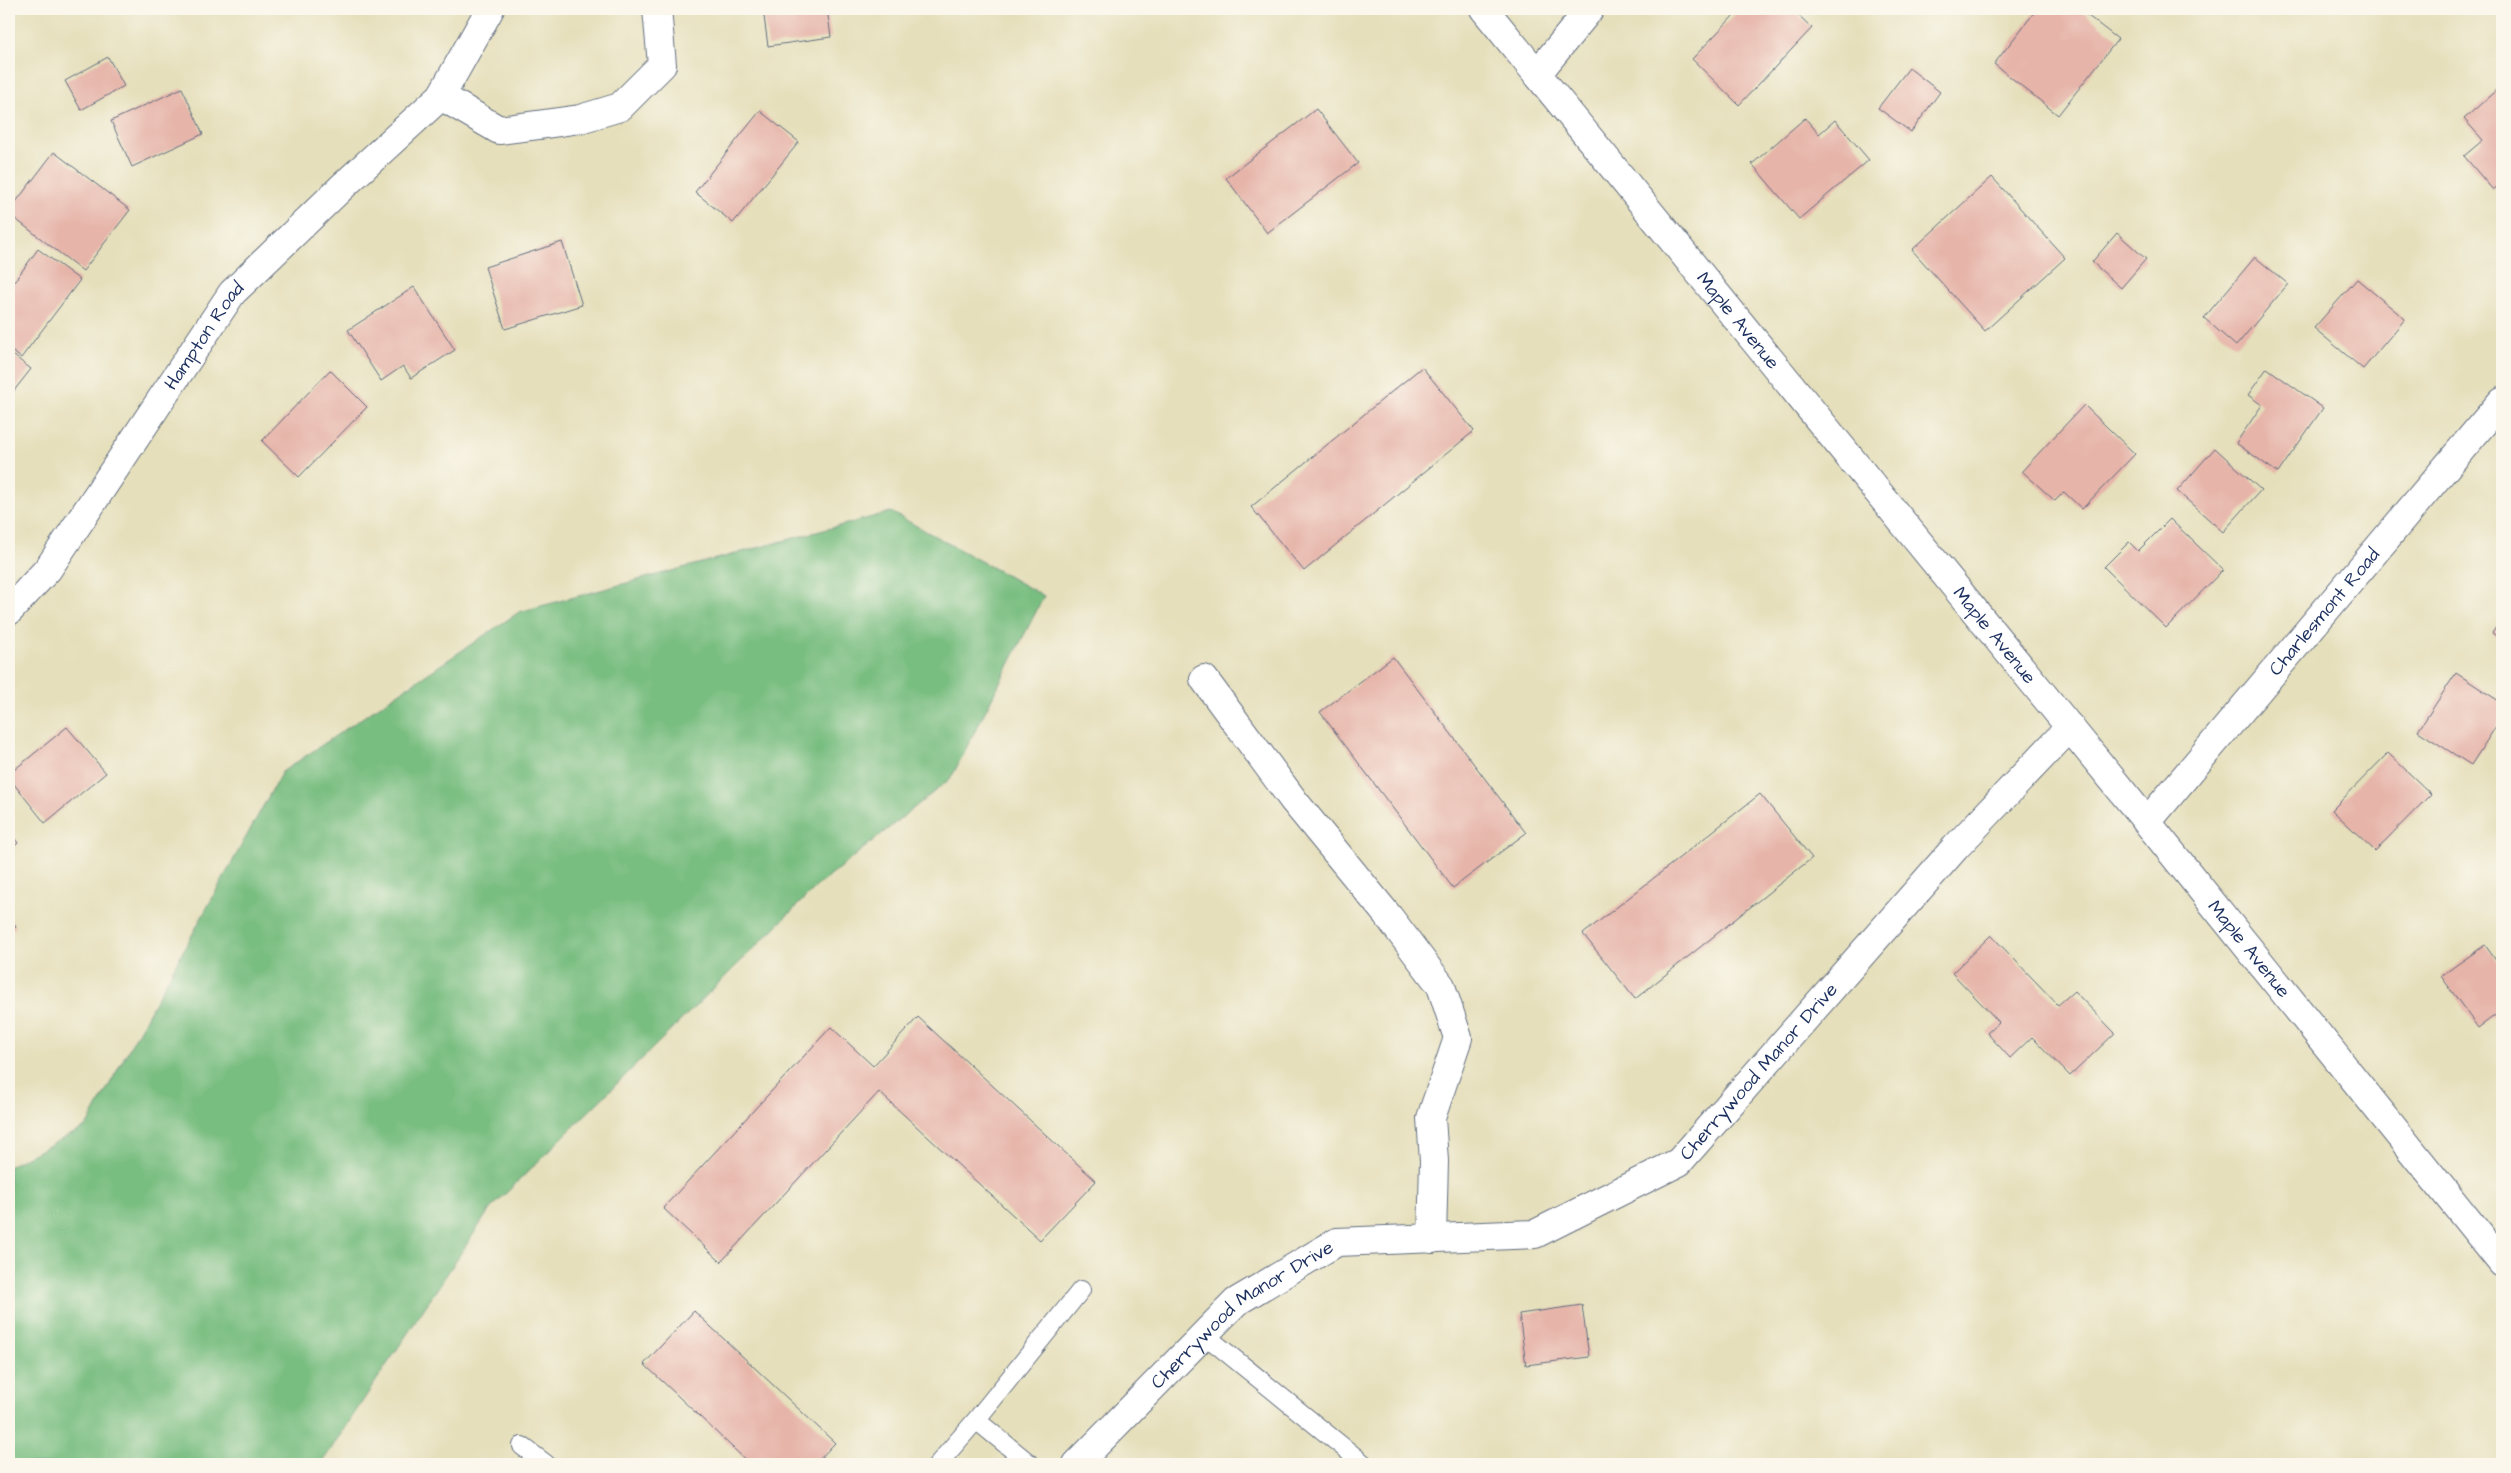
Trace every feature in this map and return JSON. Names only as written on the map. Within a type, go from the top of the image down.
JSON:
[{"type":"street","name":"Hampton Road","points":[[9,611],[48,569],[232,293],[342,186],[441,96],[490,9]]},
{"type":"street","points":[[441,96],[499,130],[580,119],[620,107],[662,65],[657,9]]},
{"type":"street","name":"Maple Avenue","points":[[1484,9],[2070,727],[2502,1263]]},
{"type":"street","points":[[1537,74],[1590,9]]},
{"type":"street","name":"Charlesmont Road","points":[[2147,822],[2502,401]]},
{"type":"street","points":[[1204,679],[1294,801],[1389,917],[1441,986],[1458,1038],[1431,1118],[1434,1161],[1432,1238]]},
{"type":"street","name":"Cherrywood Manor Drive","points":[[1077,1464],[1236,1302],[1337,1242],[1535,1234],[1679,1162],[1954,848],[2070,727]]},
{"type":"lane","points":[[938,1464],[1082,1290]]},
{"type":"lane","points":[[1205,1335],[1364,1464]]},
{"type":"lane","points":[[976,1420],[1030,1464]]},
{"type":"lane","points":[[522,1446],[546,1464]]},
{"type":"green space","points":[[891,512],[1044,596],[951,778],[817,886],[490,1209],[321,1464],[9,1464],[9,1166],[86,1127],[282,772],[519,612]]},
{"type":"building","points":[[763,9],[827,9],[831,37],[768,46]]},
{"type":"building","points":[[1740,9],[1792,9],[1812,28],[1739,105],[1692,59]]},
{"type":"building","points":[[2037,9],[2079,9],[2118,39],[2058,115],[1994,64]]},
{"type":"building","points":[[108,57],[124,86],[81,110],[65,81]]},
{"type":"building","points":[[1909,68],[1940,92],[1911,132],[1878,108]]},
{"type":"building","points":[[2502,85],[2502,183],[2493,190],[2464,156],[2483,140],[2464,119]]},
{"type":"building","points":[[182,88],[203,134],[132,167],[111,121]]},
{"type":"building","points":[[1316,109],[1358,163],[1267,233],[1226,178]]},
{"type":"building","points":[[760,111],[799,142],[733,223],[695,192]]},
{"type":"building","points":[[1805,118],[1819,134],[1835,120],[1869,160],[1799,219],[1752,164]]},
{"type":"building","points":[[54,152],[130,210],[83,271],[9,214],[9,211]]},
{"type":"building","points":[[1992,177],[2065,258],[1985,331],[1912,250]]},
{"type":"building","points":[[2117,233],[2146,259],[2121,288],[2092,262]]},
{"type":"building","points":[[562,242],[582,305],[505,329],[485,267]]},
{"type":"building","points":[[38,249],[80,280],[21,358],[9,349],[9,289]]},
{"type":"building","points":[[2255,257],[2288,284],[2236,346],[2204,318]]},
{"type":"building","points":[[2357,279],[2405,319],[2363,369],[2314,328]]},
{"type":"building","points":[[414,287],[455,350],[411,378],[403,366],[381,381],[348,330]]},
{"type":"building","points":[[9,352],[31,369],[9,397]]},
{"type":"building","points":[[1422,367],[1474,431],[1304,571],[1251,507]]},
{"type":"building","points":[[2267,368],[2323,408],[2278,473],[2236,443],[2262,405],[2248,395]]},
{"type":"building","points":[[330,370],[367,407],[299,477],[262,441]]},
{"type":"building","points":[[2084,405],[2135,454],[2082,509],[2064,492],[2055,501],[2022,471]]},
{"type":"building","points":[[2215,448],[2261,490],[2223,532],[2177,491]]},
{"type":"building","points":[[2170,519],[2223,570],[2166,628],[2104,567],[2129,542],[2138,551]]},
{"type":"building","points":[[2502,619],[2502,640],[2492,633]]},
{"type":"building","points":[[1393,657],[1526,833],[1453,888],[1320,712]]},
{"type":"building","points":[[2456,673],[2502,703],[2502,717],[2471,765],[2418,731]]},
{"type":"building","points":[[67,727],[106,773],[45,823],[9,778],[9,774]]},
{"type":"building","points":[[2388,753],[2431,794],[2375,851],[2332,810]]},
{"type":"building","points":[[1760,794],[1812,858],[1635,999],[1583,934]]},
{"type":"building","points":[[9,831],[18,843],[9,851]]},
{"type":"building","points":[[9,917],[16,927],[9,932]]},
{"type":"building","points":[[1991,935],[2058,1005],[2074,991],[2115,1033],[2070,1076],[2032,1037],[2010,1058],[1987,1033],[1999,1022],[1952,973]]},
{"type":"building","points":[[2485,945],[2502,969],[2502,1010],[2478,1028],[2441,976]]},
{"type":"building","points":[[918,1017],[1096,1181],[1040,1240],[879,1092],[721,1262],[663,1208],[831,1027],[873,1066]]},
{"type":"building","points":[[1582,1305],[1589,1357],[1526,1365],[1519,1314]]},
{"type":"building","points":[[694,1311],[835,1443],[815,1464],[750,1464],[644,1364]]}]
